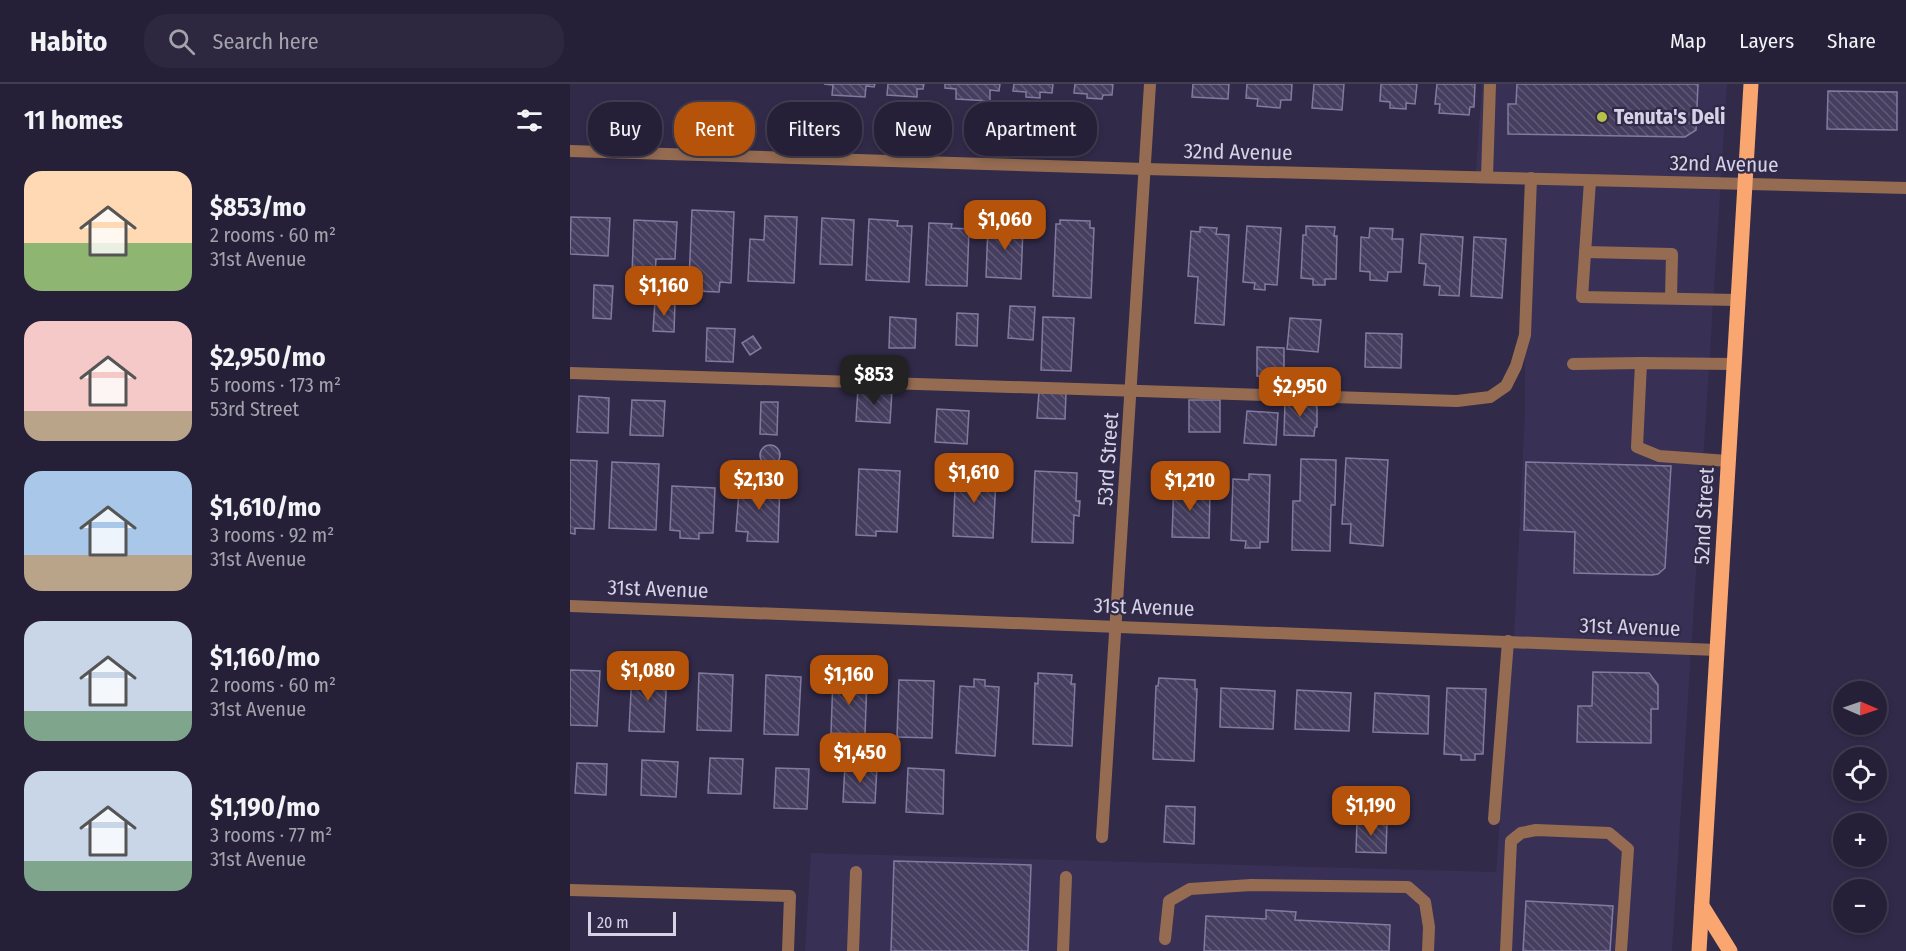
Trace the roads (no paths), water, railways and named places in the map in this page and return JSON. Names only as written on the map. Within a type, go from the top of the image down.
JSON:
[{"type":"main road","name":"52nd Street","points":[[1699,951],[1751,84]]},
{"type":"main road","points":[[1702,906],[1730,951]]},
{"type":"street","name":"53rd Street","points":[[1102,837],[1150,84]]},
{"type":"street","points":[[1487,177],[1490,84]]},
{"type":"street","name":"32nd Avenue","points":[[570,151],[1145,169],[1906,188]]},
{"type":"street","points":[[570,372],[1456,401],[1490,397],[1506,386],[1516,366],[1525,335],[1531,178]]},
{"type":"street","points":[[1590,181],[1582,297],[1737,300]]},
{"type":"street","points":[[1585,252],[1672,254],[1671,298]]},
{"type":"street","points":[[1641,363],[1637,447],[1659,456],[1728,460]]},
{"type":"street","points":[[1572,364],[1734,364]]},
{"type":"street","name":"31st Avenue","points":[[570,606],[1717,650]]},
{"type":"street","points":[[1494,819],[1508,642]]},
{"type":"street","points":[[1506,951],[1511,841],[1521,833],[1536,830],[1609,833],[1628,849],[1622,951]]},
{"type":"street","points":[[853,951],[856,872]]},
{"type":"street","points":[[1063,951],[1066,877]]},
{"type":"street","points":[[1165,939],[1169,901],[1190,889],[1251,885],[1408,887],[1425,902],[1429,927],[1428,951]]},
{"type":"street","points":[[570,890],[790,896],[788,951]]},
{"type":"place","name":"Tenuta's Deli","points":[[1602,117]]}]
